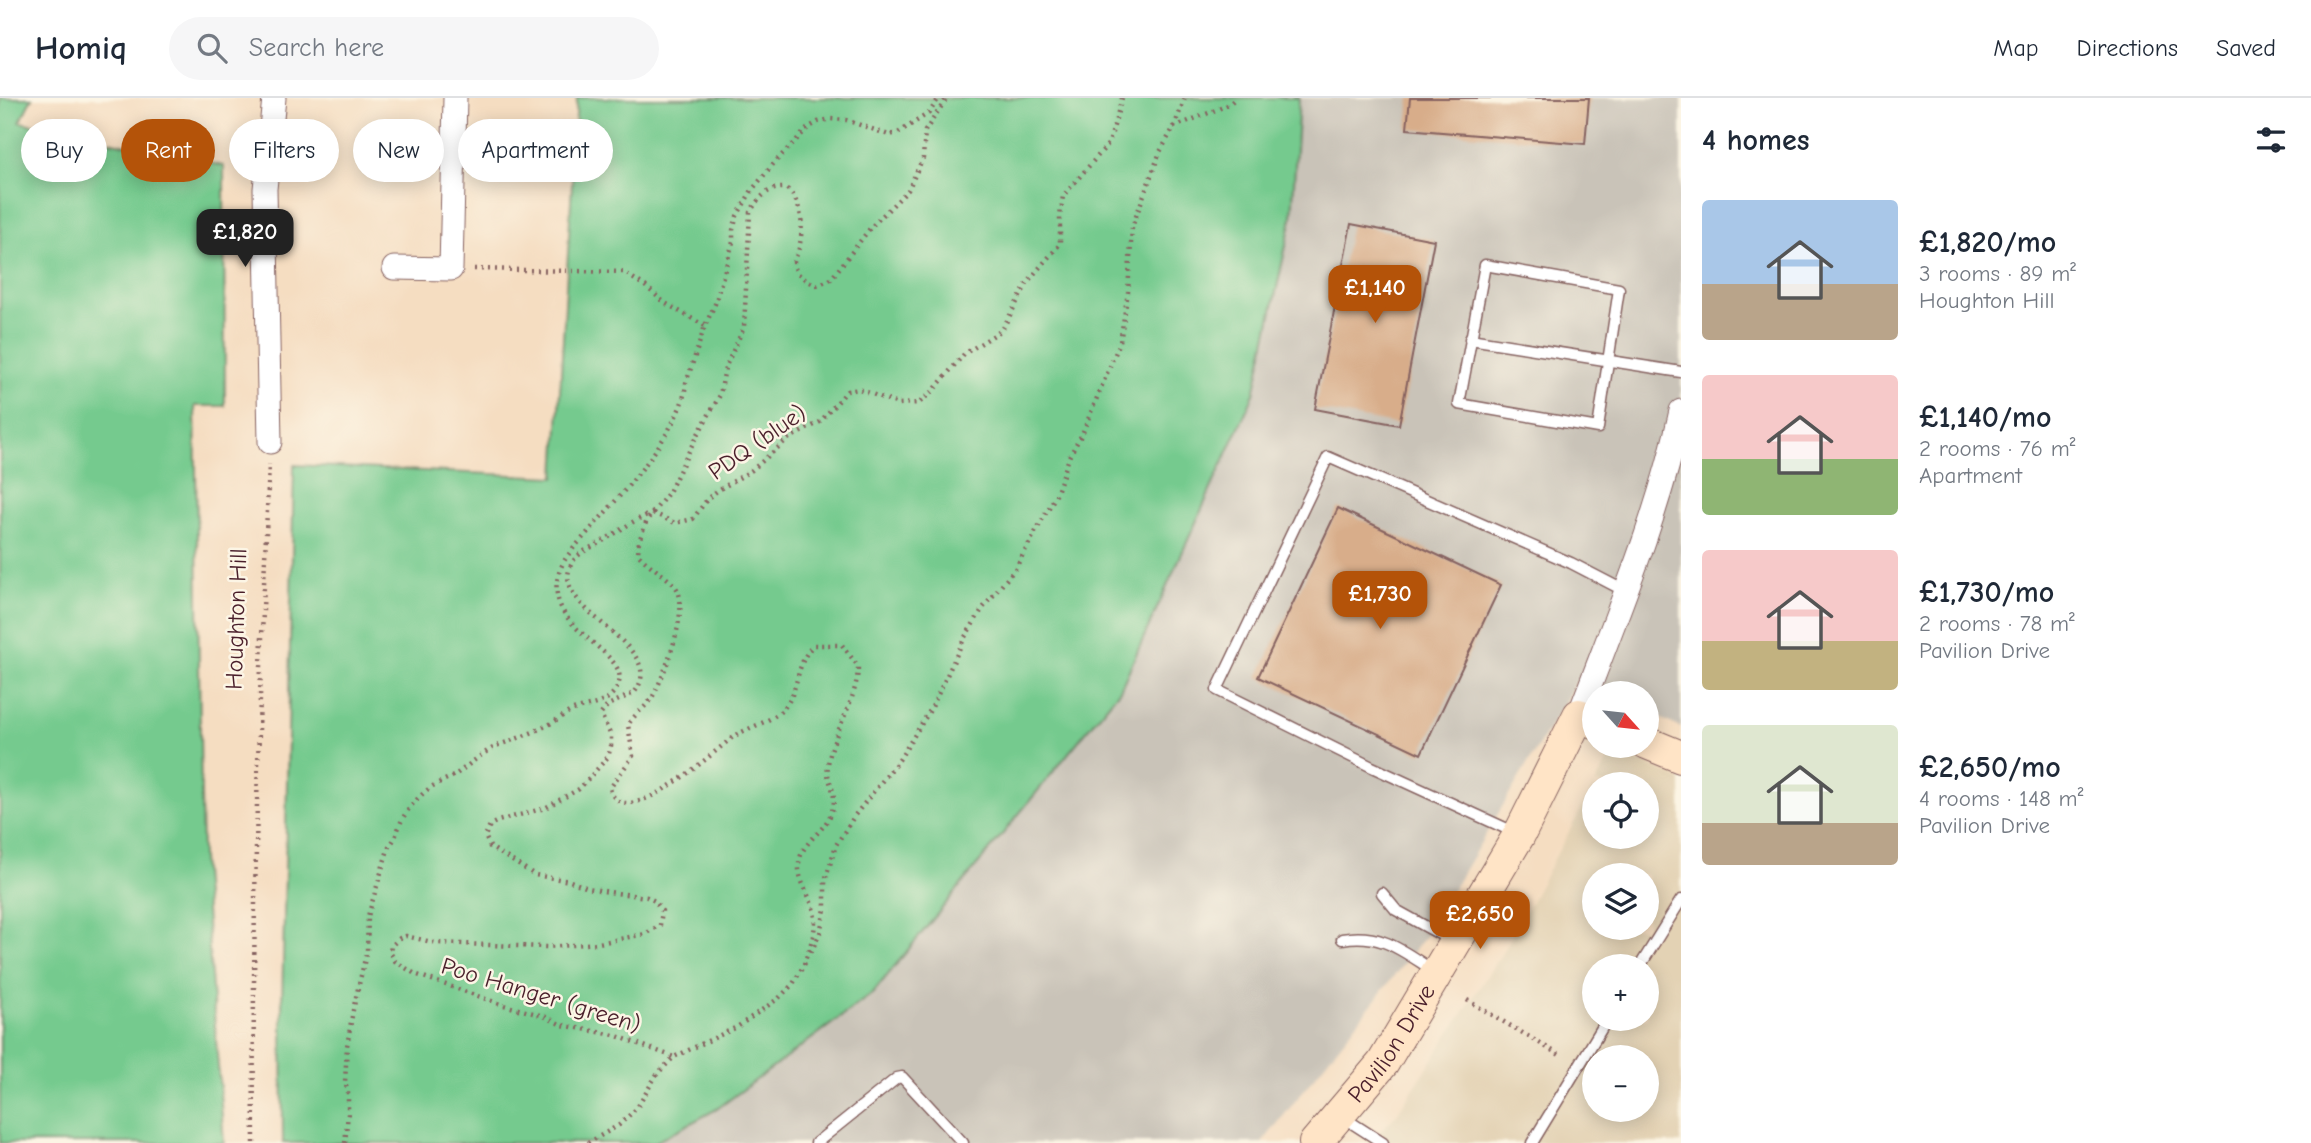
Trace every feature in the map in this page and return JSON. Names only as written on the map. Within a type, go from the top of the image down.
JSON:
[{"type":"street","points":[[270,442],[265,189],[274,98]]},
{"type":"street","points":[[394,268],[451,269],[454,98]]},
{"type":"street","name":"Pavilion Drive","points":[[1598,681],[1674,446],[1681,411]]},
{"type":"street","name":"Pavilion Drive","points":[[1315,1143],[1383,1063],[1582,726]]},
{"type":"street","points":[[1659,748],[1681,757]]},
{"type":"lane","points":[[1485,265],[1619,289],[1610,361],[1598,428],[1459,404],[1485,265]]},
{"type":"lane","points":[[1470,339],[1681,372]]},
{"type":"lane","points":[[1518,835],[1372,767],[1217,690],[1328,457],[1571,563],[1625,591]]},
{"type":"lane","points":[[1382,893],[1396,910],[1455,942]]},
{"type":"lane","points":[[1647,954],[1681,900]]},
{"type":"lane","points":[[1342,939],[1360,936],[1375,938],[1437,972]]},
{"type":"lane","points":[[1532,1143],[1600,1031]]},
{"type":"lane","points":[[816,1143],[897,1078],[902,1077],[964,1143]]},
{"type":"lane","points":[[1339,1115],[1383,1143]]},
{"type":"path","points":[[345,1143],[348,1092],[345,1082],[352,1010],[367,950],[368,916],[389,846],[396,839],[403,817],[430,788],[498,746],[543,727],[572,710],[594,705],[613,693],[620,676],[618,668],[561,611],[557,600],[557,579],[565,559],[631,484],[669,429],[685,392],[705,326],[715,304],[733,242],[733,230],[742,205],[764,174],[818,121],[839,119],[889,135],[898,133],[929,113],[939,98]]},
{"type":"path","points":[[804,964],[815,919],[814,910],[799,875],[801,856],[827,821],[832,808],[835,794],[828,764],[852,695],[858,666],[842,645],[814,645],[801,662],[789,701],[775,718],[737,735],[704,764],[644,800],[622,803],[618,801],[610,788],[633,755],[628,725],[653,695],[667,665],[679,617],[680,595],[676,586],[638,554],[641,533],[668,492],[720,395],[725,368],[744,327],[750,212],[760,197],[769,190],[786,188],[792,193],[801,215],[801,237],[794,261],[796,270],[806,280],[817,285],[831,279],[871,227],[908,190],[923,158],[925,131],[947,98]]},
{"type":"path","name":"PDQ (blue)","points":[[653,513],[675,523],[693,519],[708,498],[717,491],[752,470],[788,439],[820,422],[847,391],[859,389],[898,404],[919,403],[933,391],[964,354],[1002,330],[1029,280],[1060,244],[1063,196],[1109,143],[1122,98]]},
{"type":"path","points":[[588,1143],[619,1125],[637,1108],[657,1074],[674,1057],[737,1027],[763,1010],[793,984],[820,933],[825,909],[825,881],[836,845],[855,815],[899,760],[932,707],[965,638],[983,608],[1015,569],[1056,495],[1070,455],[1082,434],[1120,342],[1128,292],[1132,227],[1160,152],[1174,127],[1185,98]]},
{"type":"path","points":[[1174,127],[1228,105],[1236,98]]},
{"type":"path","points":[[451,269],[623,272],[666,303],[705,326]]},
{"type":"path","name":"Houghton Hill","points":[[254,1143],[254,949],[261,636],[270,442]]},
{"type":"path","name":"Poo Hanger (green)","points":[[653,513],[629,523],[582,553],[573,562],[568,576],[573,593],[600,623],[630,647],[640,666],[641,679],[635,693],[608,705],[601,714],[611,736],[608,757],[579,789],[536,811],[505,817],[490,825],[485,836],[490,847],[535,875],[570,881],[588,888],[647,897],[655,901],[662,911],[660,925],[645,934],[599,943],[547,947],[436,943],[406,936],[391,946],[390,952],[395,961],[415,974],[442,984],[544,1016],[562,1025],[614,1035],[674,1057]]},
{"type":"path","points":[[1468,1000],[1579,1066]]},
{"type":"shaded area","points":[[1299,98],[1681,98],[1681,728],[1659,718],[1659,681],[1582,681],[1582,683],[1577,681],[1424,938],[1262,1143],[654,1143],[717,1109],[873,993],[1292,218]]},
{"type":"shaded area","points":[[1610,758],[1632,758],[1681,780],[1681,1143],[1369,1143],[1397,1114],[1506,947],[1582,808],[1582,849],[1659,849],[1659,772],[1602,772]]},
{"type":"green space","points":[[0,98],[32,98],[20,122],[21,182],[107,182],[107,141],[121,144],[121,182],[215,182],[215,164],[224,166],[225,406],[195,406],[202,858],[224,1143],[0,1143]]},
{"type":"green space","points":[[577,98],[1299,98],[1292,218],[1254,394],[1120,690],[873,993],[717,1109],[654,1143],[283,1143],[282,1007],[294,465],[555,477],[572,182],[613,182],[613,119],[576,119]]},
{"type":"building","points":[[1410,98],[1589,98],[1585,144],[1407,129]]},
{"type":"building","points":[[1351,224],[1434,240],[1399,425],[1315,409]]},
{"type":"building","points":[[1338,508],[1501,585],[1421,754],[1258,677]]}]
